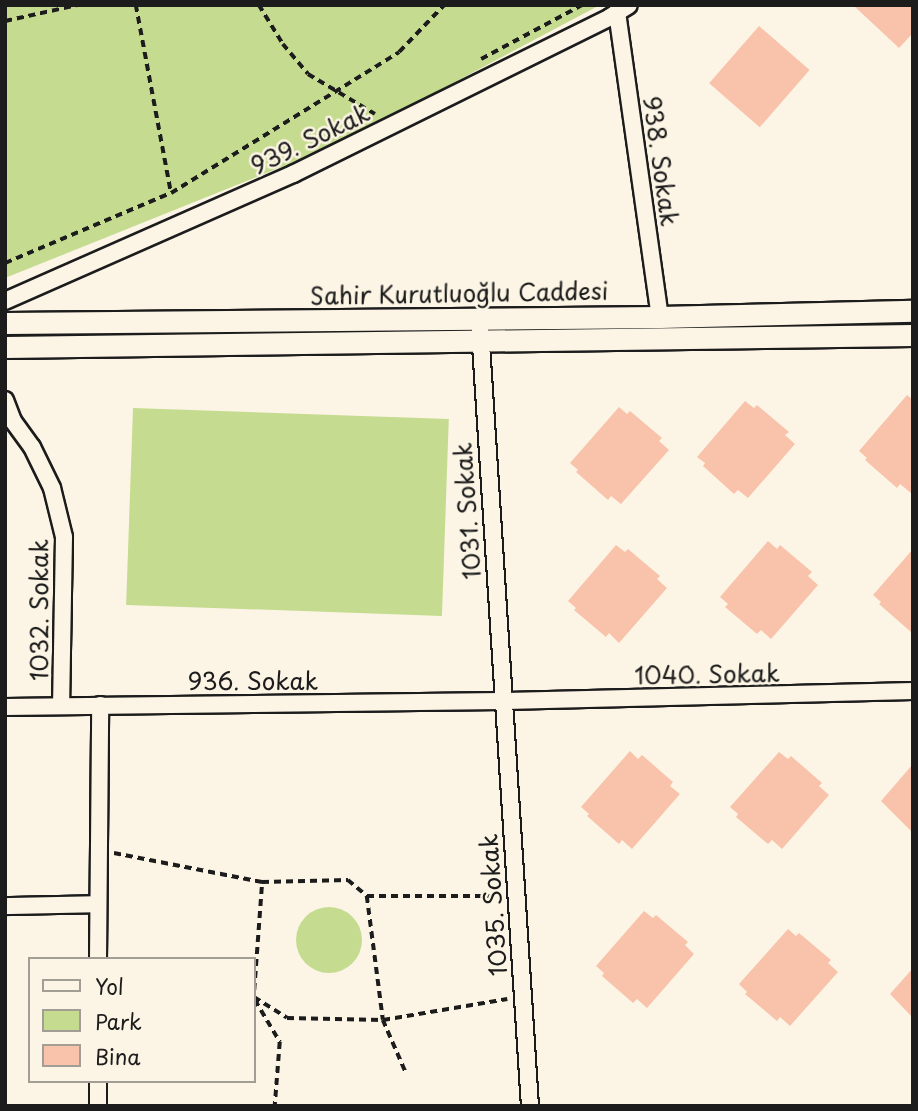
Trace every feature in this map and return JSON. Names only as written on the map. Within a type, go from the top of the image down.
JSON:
[{"type":"street","name":"939. Sokak","points":[[5,302],[293,174],[623,9]]},
{"type":"street","name":"938. Sokak","points":[[623,9],[660,317]]},
{"type":"street","name":"Sahir Kurutluoğlu Caddesi","points":[[5,323],[660,317],[913,310]]},
{"type":"street","name":"1031. Sokak","points":[[481,319],[480,343],[502,701]]},
{"type":"street","name":"Sahir Kurutluoğlu Caddesi","points":[[5,347],[480,343],[913,335]]},
{"type":"street","name":"1032. Sokak","points":[[5,400],[13,421],[32,447],[52,488],[64,537],[61,706]]},
{"type":"street","name":"1040. Sokak","points":[[502,701],[913,691]]},
{"type":"street","name":"936. Sokak","points":[[5,707],[502,701]]},
{"type":"street","name":"1035. Sokak","points":[[502,701],[530,1106]]},
{"type":"street","points":[[98,957],[100,705]]},
{"type":"street","points":[[5,906],[98,904]]},
{"type":"street","points":[[98,1083],[98,1106]]},
{"type":"path","points":[[5,21],[78,5]]},
{"type":"path","points":[[136,5],[171,192]]},
{"type":"path","points":[[259,5],[283,44],[308,74],[377,115]]},
{"type":"path","points":[[5,263],[171,192],[399,52],[444,5]]},
{"type":"path","points":[[473,63],[582,5]]},
{"type":"path","points":[[98,850],[262,882],[348,880],[367,896],[516,896]]},
{"type":"path","points":[[256,963],[262,882]]},
{"type":"path","points":[[367,896],[383,1020],[406,1073]]},
{"type":"path","points":[[256,999],[287,1018],[383,1020],[523,997]]},
{"type":"path","points":[[256,1001],[280,1042],[275,1106]]},
{"type":"green space","points":[[5,5],[600,5],[334,146],[5,278]]},
{"type":"green space","points":[[133,408],[449,419],[442,616],[126,605]]},
{"type":"green space","points":[[322,907],[336,907],[348,912],[357,921],[362,940],[360,953],[353,964],[336,973],[322,973],[310,968],[301,959],[296,947],[296,933],[301,921],[310,912]]},
{"type":"building","points":[[853,5],[913,5],[913,33],[899,48]]},
{"type":"building","points":[[759,26],[810,70],[760,127],[709,83]]},
{"type":"building","points":[[907,395],[913,400],[911,493],[900,484],[897,488],[865,460],[867,458],[859,451]]},
{"type":"building","points":[[745,401],[754,408],[757,405],[789,432],[785,435],[795,444],[748,498],[738,490],[734,494],[703,466],[705,463],[697,457]]},
{"type":"building","points":[[619,407],[627,414],[630,411],[662,438],[659,441],[669,450],[621,504],[611,496],[608,500],[576,472],[578,470],[570,463]]},
{"type":"building","points":[[768,541],[777,549],[780,545],[812,572],[808,576],[818,585],[771,639],[761,630],[757,634],[725,607],[728,604],[720,597]]},
{"type":"building","points":[[616,545],[625,552],[628,549],[660,576],[657,579],[667,588],[619,643],[609,633],[606,637],[574,610],[576,608],[568,601]]},
{"type":"building","points":[[913,549],[911,632],[879,604],[881,602],[873,595]]},
{"type":"building","points":[[630,751],[638,759],[642,755],[673,782],[670,786],[680,794],[632,849],[622,840],[619,844],[587,816],[589,814],[581,807]]},
{"type":"building","points":[[779,752],[788,759],[791,756],[822,783],[819,786],[829,795],[782,849],[772,840],[768,844],[736,817],[738,814],[730,807]]},
{"type":"building","points":[[913,764],[913,833],[881,801]]},
{"type":"building","points":[[644,911],[653,918],[656,915],[688,942],[685,945],[694,954],[647,1008],[637,999],[633,1003],[602,976],[604,973],[596,966]]},
{"type":"building","points":[[788,929],[796,936],[799,933],[831,960],[828,963],[838,972],[790,1026],[780,1017],[777,1021],[745,994],[747,992],[739,984]]},
{"type":"building","points":[[913,968],[913,1018],[890,994]]}]
